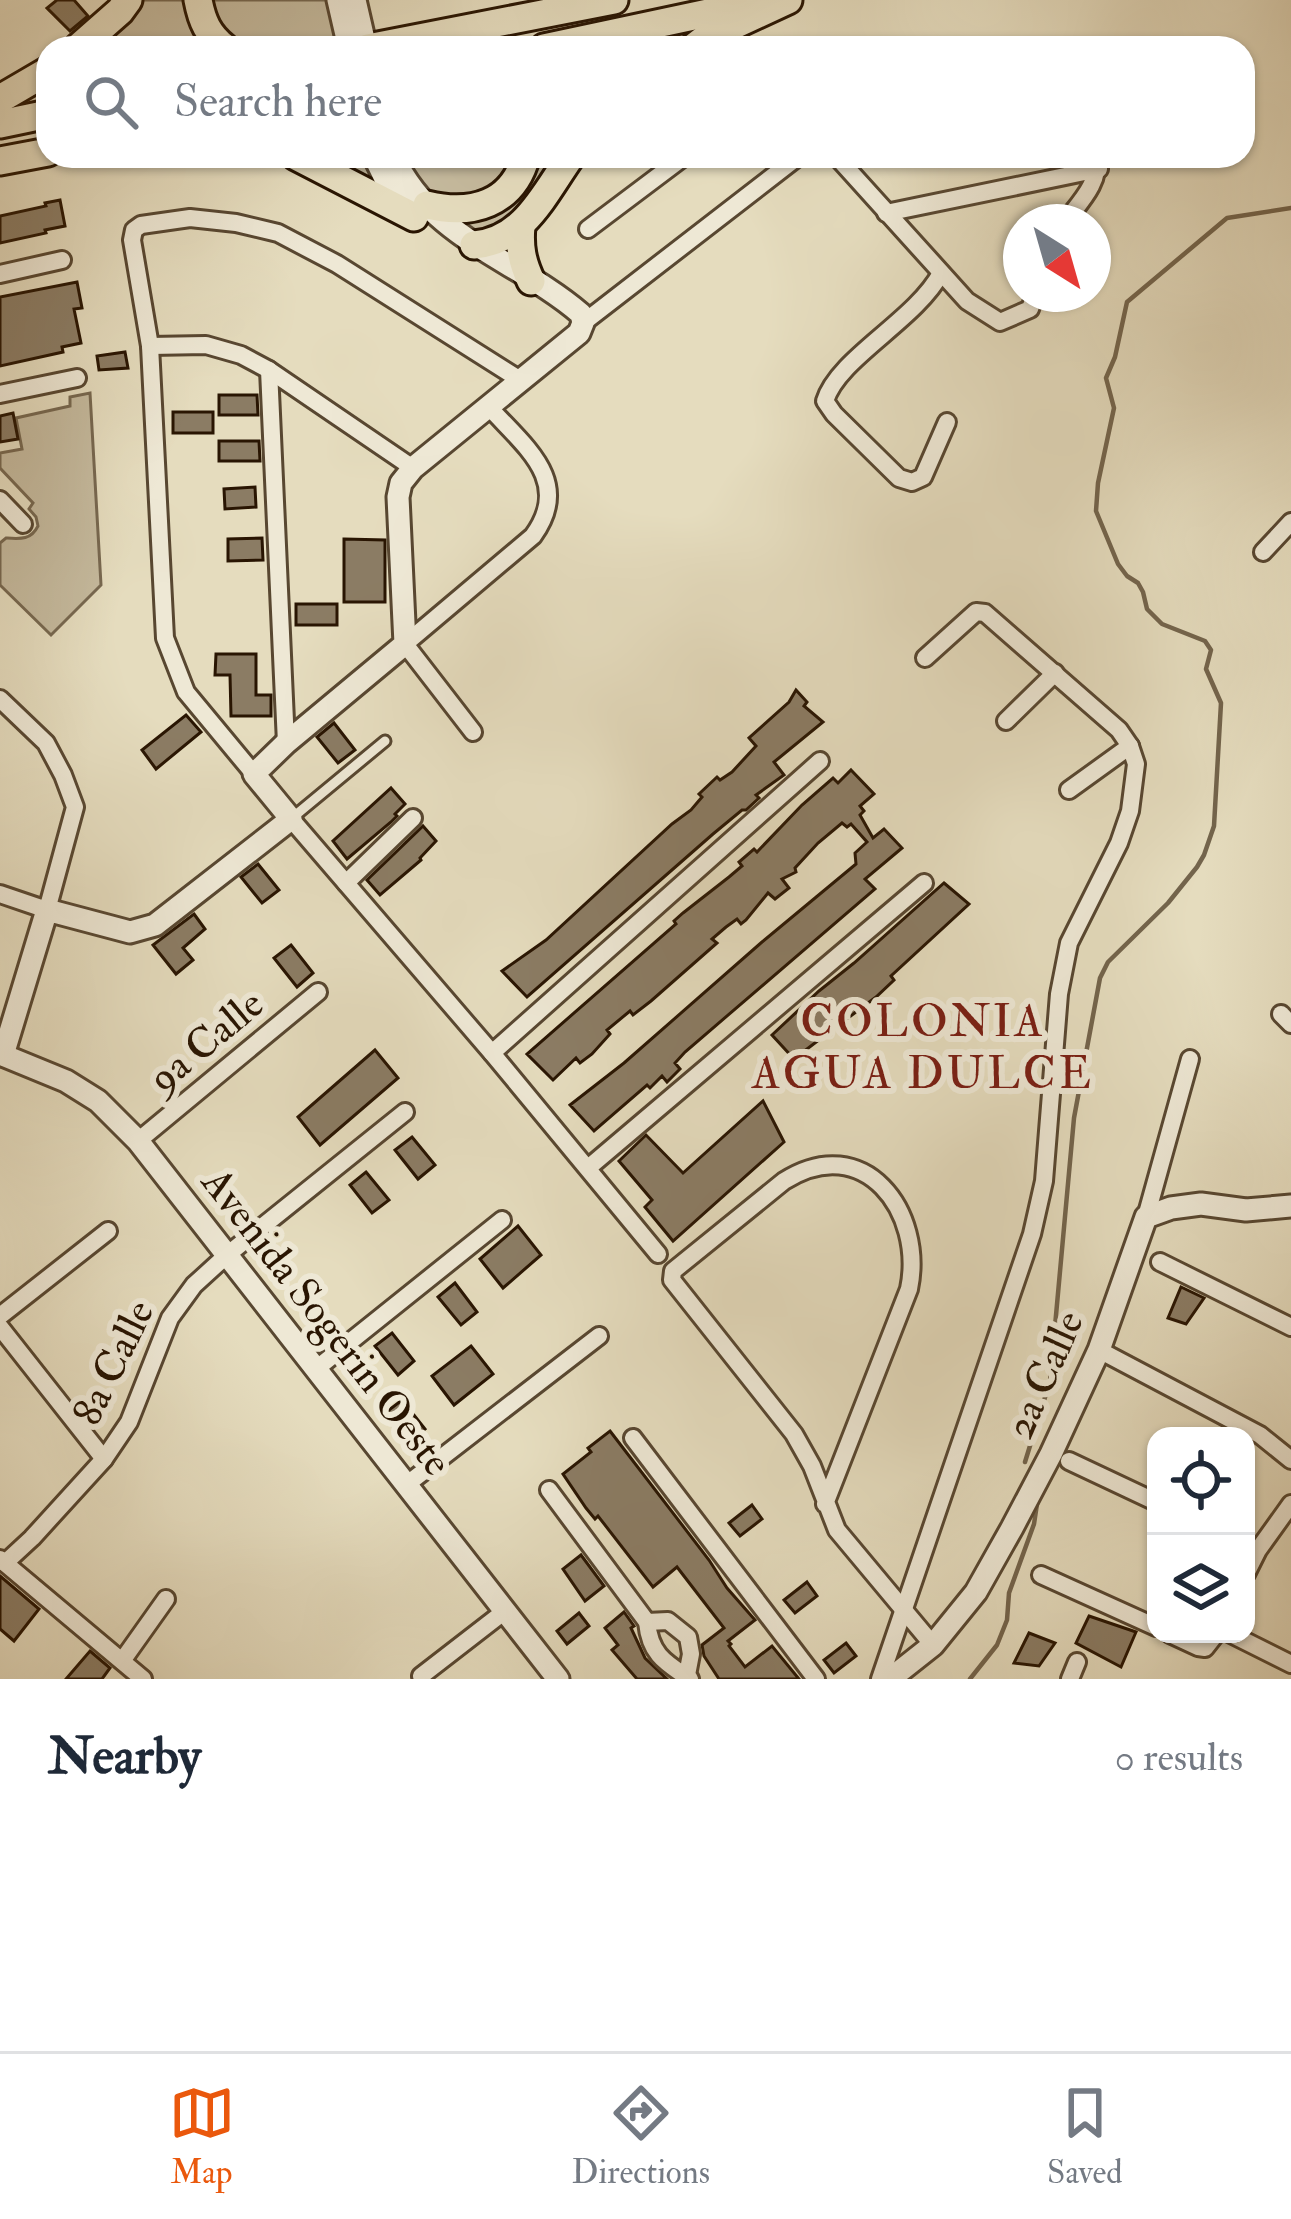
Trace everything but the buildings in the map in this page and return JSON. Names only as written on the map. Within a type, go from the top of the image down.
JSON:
[{"type":"highway","points":[[91,36],[128,0]]},
{"type":"highway","points":[[198,0],[202,21],[211,36]]},
{"type":"highway","points":[[429,36],[614,0]]},
{"type":"highway","points":[[600,36],[769,0]]},
{"type":"highway","points":[[710,36],[788,0]]},
{"type":"highway","points":[[0,99],[36,78]]},
{"type":"highway","points":[[0,124],[36,116]]},
{"type":"highway","points":[[0,161],[36,154]]},
{"type":"highway","points":[[323,168],[421,211],[475,208],[498,198],[517,182],[522,168]]},
{"type":"highway","points":[[474,244],[491,244],[521,226],[562,168]]},
{"type":"highway","points":[[521,226],[519,246],[530,281]]},
{"type":"street","points":[[348,5],[362,36]]},
{"type":"street","points":[[348,5],[349,36]]},
{"type":"street","points":[[380,168],[390,189],[573,307],[583,323]]},
{"type":"street","points":[[398,168],[421,211]]},
{"type":"street","points":[[588,229],[669,168]]},
{"type":"street","points":[[473,732],[405,644],[401,483],[413,468],[572,340],[583,323],[783,168]]},
{"type":"street","points":[[847,168],[967,301],[1000,322],[1021,312]]},
{"type":"street","points":[[886,213],[1072,168]]},
{"type":"street","points":[[1079,204],[1095,181],[1096,168]]},
{"type":"street","points":[[521,381],[278,232],[190,218],[134,230],[131,240],[150,346],[165,638],[186,692],[658,1254]]},
{"type":"street","points":[[0,274],[62,260]]},
{"type":"street","points":[[941,273],[930,293],[854,362],[825,400],[834,415],[899,478],[912,482],[923,477],[947,422]]},
{"type":"street","points":[[150,346],[206,344],[242,355],[413,468]]},
{"type":"street","points":[[269,370],[286,742]]},
{"type":"street","points":[[0,394],[77,378]]},
{"type":"street","points":[[254,774],[533,536],[546,519],[550,496],[544,469],[489,406]]},
{"type":"street","points":[[0,500],[23,524]]},
{"type":"street","points":[[1264,552],[1291,522]]},
{"type":"street","points":[[880,1679],[1033,1234],[1044,1181],[1062,977],[1070,943],[1119,844],[1130,811],[1136,764],[1120,730],[985,613],[976,612],[925,658]]},
{"type":"street","points":[[1006,721],[1054,673]]},
{"type":"street","points":[[0,699],[46,743],[75,807],[1,1059]]},
{"type":"street","points":[[1069,790],[1130,746]]},
{"type":"street","points":[[492,1053],[820,761]]},
{"type":"street","points":[[346,883],[413,818]]},
{"type":"street","points":[[0,894],[130,932],[155,925],[291,819]]},
{"type":"street","points":[[588,1168],[924,883]]},
{"type":"street","name":"9a Calle","points":[[138,1142],[318,992]]},
{"type":"street","name":"Avenida Sogerin Oeste","points":[[1,1059],[66,1081],[98,1101],[138,1142],[558,1679]]},
{"type":"street","name":"2a Calle","points":[[890,1679],[933,1645],[976,1592],[1051,1454],[1100,1350],[1146,1217],[1190,1059]]},
{"type":"street","name":"8a Calle","points":[[2,1561],[32,1538],[104,1459],[129,1422],[170,1318],[194,1285],[405,1112]]},
{"type":"street","points":[[825,1504],[914,1266],[910,1235],[875,1178],[857,1168],[827,1163],[784,1181],[673,1271],[672,1280],[794,1434],[812,1466],[825,1504],[837,1530],[933,1645]]},
{"type":"street","points":[[1146,1217],[1202,1204],[1246,1210],[1291,1206]]},
{"type":"street","points":[[316,1370],[502,1220]]},
{"type":"street","points":[[0,1316],[108,1231]]},
{"type":"street","points":[[1160,1262],[1291,1328]]},
{"type":"street","points":[[0,1327],[104,1459]]},
{"type":"street","points":[[406,1485],[599,1336]]},
{"type":"street","points":[[1100,1350],[1260,1435],[1291,1460]]},
{"type":"street","points":[[633,1438],[816,1679]]},
{"type":"street","points":[[1069,1462],[1147,1498]]},
{"type":"street","points":[[549,1490],[647,1622],[661,1658],[672,1670],[689,1677],[688,1637],[668,1621],[647,1622]]},
{"type":"street","points":[[1255,1544],[1291,1504]]},
{"type":"street","points":[[2,1561],[143,1679]]},
{"type":"street","points":[[1041,1575],[1147,1623]]},
{"type":"street","points":[[122,1661],[166,1599]]},
{"type":"street","points":[[422,1676],[505,1611]]},
{"type":"street","points":[[1249,1643],[1291,1664]]},
{"type":"lane","points":[[291,819],[385,741]]},
{"type":"shaded area","points":[[128,0],[338,0],[346,35],[342,36],[90,36]]},
{"type":"shaded area","points":[[702,14],[696,36],[649,36],[669,21]]},
{"type":"shaded area","points":[[320,168],[562,168],[521,226],[474,245]]},
{"type":"shaded area","points":[[90,393],[101,585],[51,635],[0,585],[0,543],[29,536],[38,526],[29,509],[33,503],[0,468],[0,453],[22,449],[16,418],[70,406],[70,397]]},
{"type":"waterway","points":[[1025,1462],[1050,1381],[1074,1118],[1100,978],[1108,962],[1197,867],[1214,826],[1221,703],[1206,669],[1211,650],[1205,641],[1162,624],[1147,609],[1138,583],[1118,564],[1096,511],[1114,408],[1106,378],[1127,302],[1227,218],[1291,208]]},
{"type":"waterway","points":[[970,1679],[997,1645],[1007,1620],[1009,1593],[1037,1504]]},
{"type":"district","name":"COLONIA AGUA DULCE","points":[[923,1046]]}]
